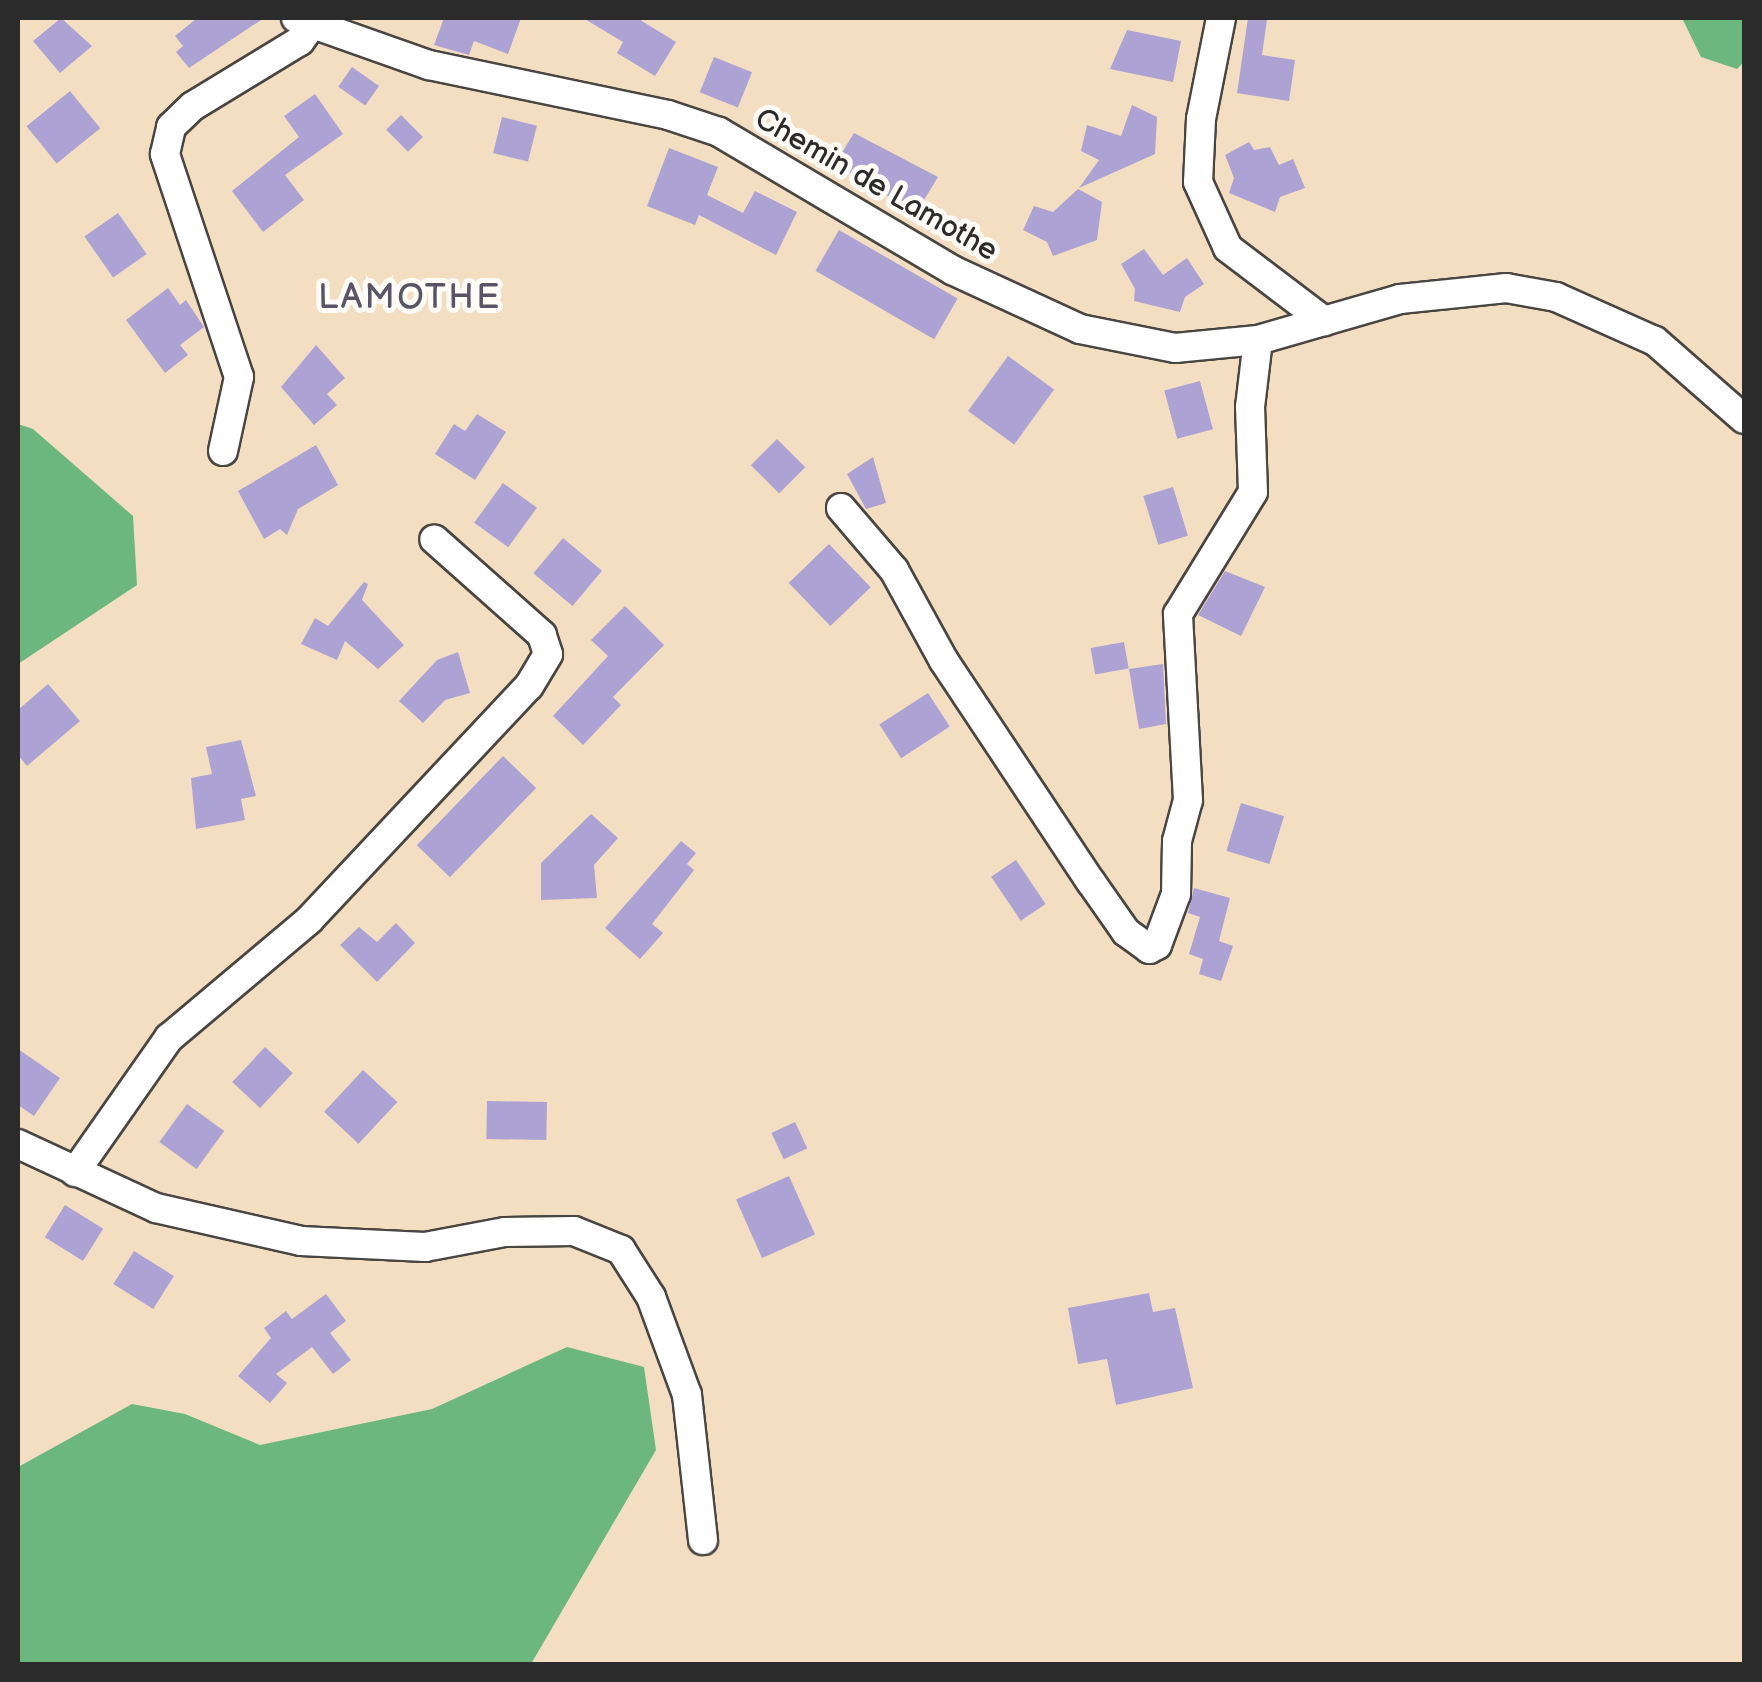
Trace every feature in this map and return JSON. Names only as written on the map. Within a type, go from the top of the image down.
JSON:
[{"type":"street","points":[[1221,18],[1201,119],[1198,182],[1228,248],[1324,321]]},
{"type":"street","points":[[223,451],[239,377],[165,154],[171,127],[194,106],[300,41],[304,22]]},
{"type":"street","name":"Chemin de Lamothe","points":[[304,22],[429,66],[668,115],[719,132],[952,270],[1080,329],[1175,348],[1258,340],[1468,289],[1556,296],[1656,341],[1744,418]]},
{"type":"street","points":[[840,508],[894,570],[982,720],[1126,932],[1149,949],[1157,945],[1176,894],[1177,841],[1188,800],[1178,614],[1253,492],[1250,407],[1258,340]]},
{"type":"street","points":[[74,1172],[169,1038],[308,920],[529,686],[548,654],[542,635],[434,539]]},
{"type":"street","points":[[18,1144],[156,1208],[301,1242],[425,1246],[505,1232],[574,1231],[621,1250],[651,1297],[687,1395],[702,1540]]},
{"type":"green space","points":[[1682,18],[1744,18],[1744,62],[1737,69],[1701,57]]},
{"type":"green space","points":[[18,424],[33,429],[133,516],[137,585],[18,664]]},
{"type":"green space","points":[[567,1347],[644,1367],[656,1450],[531,1664],[18,1664],[18,1467],[132,1404],[185,1414],[260,1445],[432,1409]]},
{"type":"building","points":[[61,18],[92,46],[60,73],[33,41]]},
{"type":"building","points":[[197,18],[264,18],[189,68],[176,52],[183,46],[175,36]]},
{"type":"building","points":[[444,18],[521,18],[508,54],[474,41],[469,55],[434,45]]},
{"type":"building","points":[[583,18],[637,18],[676,42],[655,76],[617,53],[623,42]]},
{"type":"building","points":[[1248,18],[1267,20],[1262,55],[1295,60],[1289,101],[1237,93]]},
{"type":"building","points":[[1127,30],[1181,41],[1173,82],[1110,69]]},
{"type":"building","points":[[714,57],[752,72],[738,108],[700,92]]},
{"type":"building","points":[[352,67],[379,86],[365,106],[338,87]]},
{"type":"building","points":[[70,91],[100,128],[57,164],[26,126]]},
{"type":"building","points":[[315,94],[343,134],[285,175],[304,200],[263,232],[232,191],[299,137],[284,116]]},
{"type":"building","points":[[1132,105],[1157,117],[1155,154],[1079,188],[1099,160],[1081,151],[1087,125],[1121,136]]},
{"type":"building","points":[[401,115],[423,137],[408,152],[386,130]]},
{"type":"building","points":[[502,117],[537,126],[528,162],[493,153]]},
{"type":"building","points":[[854,133],[938,177],[916,213],[835,164]]},
{"type":"building","points":[[1249,142],[1254,150],[1270,147],[1279,165],[1293,159],[1305,188],[1280,197],[1275,212],[1229,193],[1234,178],[1225,155]]},
{"type":"building","points":[[669,148],[718,167],[707,195],[743,213],[755,191],[797,212],[776,255],[699,215],[695,225],[647,206]]},
{"type":"building","points":[[1078,189],[1102,202],[1097,240],[1053,256],[1047,242],[1023,230],[1034,206],[1053,212]]},
{"type":"building","points":[[118,213],[147,254],[113,277],[84,237]]},
{"type":"building","points":[[839,230],[958,298],[934,339],[816,271]]},
{"type":"building","points":[[1144,249],[1163,275],[1187,258],[1204,284],[1185,297],[1180,312],[1134,301],[1135,289],[1121,264]]},
{"type":"building","points":[[168,288],[180,305],[186,300],[204,327],[180,345],[188,355],[165,373],[126,320]]},
{"type":"building","points":[[316,345],[345,378],[327,394],[337,405],[314,425],[281,387]]},
{"type":"building","points":[[1008,356],[1054,390],[1014,445],[968,411]]},
{"type":"building","points":[[1200,381],[1213,429],[1177,439],[1164,391]]},
{"type":"building","points":[[477,414],[506,432],[475,480],[435,454],[454,424],[465,431]]},
{"type":"building","points":[[777,439],[805,467],[779,493],[751,465]]},
{"type":"building","points":[[316,445],[338,485],[298,509],[287,535],[280,529],[264,539],[238,491]]},
{"type":"building","points":[[873,457],[886,503],[866,509],[847,474]]},
{"type":"building","points":[[503,483],[537,508],[508,547],[474,523]]},
{"type":"building","points":[[1173,487],[1188,536],[1158,545],[1143,496]]},
{"type":"building","points":[[563,538],[602,571],[573,606],[533,573]]},
{"type":"building","points":[[829,544],[871,587],[830,626],[789,583]]},
{"type":"building","points":[[1225,571],[1265,587],[1241,636],[1198,615]]},
{"type":"building","points":[[364,582],[368,584],[362,600],[404,645],[378,669],[345,641],[337,660],[301,644],[315,618],[328,626]]},
{"type":"building","points":[[625,606],[664,645],[613,697],[621,705],[583,745],[553,716],[608,656],[591,640]]},
{"type":"building","points":[[1124,642],[1129,669],[1095,674],[1091,648]]},
{"type":"building","points":[[458,652],[470,693],[445,700],[423,723],[399,701],[437,660]]},
{"type":"building","points":[[1163,664],[1166,724],[1139,729],[1129,669]]},
{"type":"building","points":[[48,684],[80,721],[27,766],[18,755],[18,710]]},
{"type":"building","points":[[928,693],[950,727],[901,758],[879,725]]},
{"type":"building","points":[[241,740],[256,796],[241,799],[245,820],[196,829],[191,778],[212,774],[206,747]]},
{"type":"building","points":[[503,756],[536,788],[450,877],[417,845]]},
{"type":"building","points":[[1241,803],[1284,816],[1269,864],[1226,851]]},
{"type":"building","points":[[591,814],[618,838],[594,865],[597,898],[541,900],[541,863]]},
{"type":"building","points":[[681,841],[696,853],[687,864],[694,870],[652,924],[663,933],[640,959],[605,928]]},
{"type":"building","points":[[1016,860],[1046,904],[1021,921],[991,877]]},
{"type":"building","points":[[1194,888],[1230,898],[1219,941],[1233,946],[1221,981],[1199,974],[1203,959],[1189,954],[1200,917],[1188,913]]},
{"type":"building","points":[[396,923],[415,943],[377,982],[340,945],[359,927],[377,942]]},
{"type":"building","points":[[265,1047],[293,1073],[260,1108],[232,1082]]},
{"type":"building","points":[[18,1049],[60,1078],[34,1116],[18,1105]]},
{"type":"building","points":[[363,1070],[397,1102],[358,1144],[324,1112]]},
{"type":"building","points":[[487,1101],[547,1102],[546,1140],[486,1139]]},
{"type":"building","points":[[187,1104],[224,1131],[197,1169],[159,1142]]},
{"type":"building","points":[[795,1122],[807,1148],[784,1159],[771,1133]]},
{"type":"building","points":[[789,1176],[815,1234],[762,1258],[736,1200]]},
{"type":"building","points":[[65,1205],[103,1229],[83,1261],[45,1237]]},
{"type":"building","points":[[134,1251],[174,1276],[153,1309],[113,1284]]},
{"type":"building","points":[[1149,1293],[1153,1312],[1175,1308],[1193,1388],[1116,1405],[1107,1359],[1078,1364],[1068,1308]]},
{"type":"building","points":[[326,1294],[346,1321],[330,1333],[351,1360],[333,1374],[312,1347],[276,1374],[287,1383],[270,1403],[238,1376],[271,1338],[264,1328],[286,1311],[292,1319]]},
{"type":"district","name":"LAMOTHE","points":[[410,298]]}]
